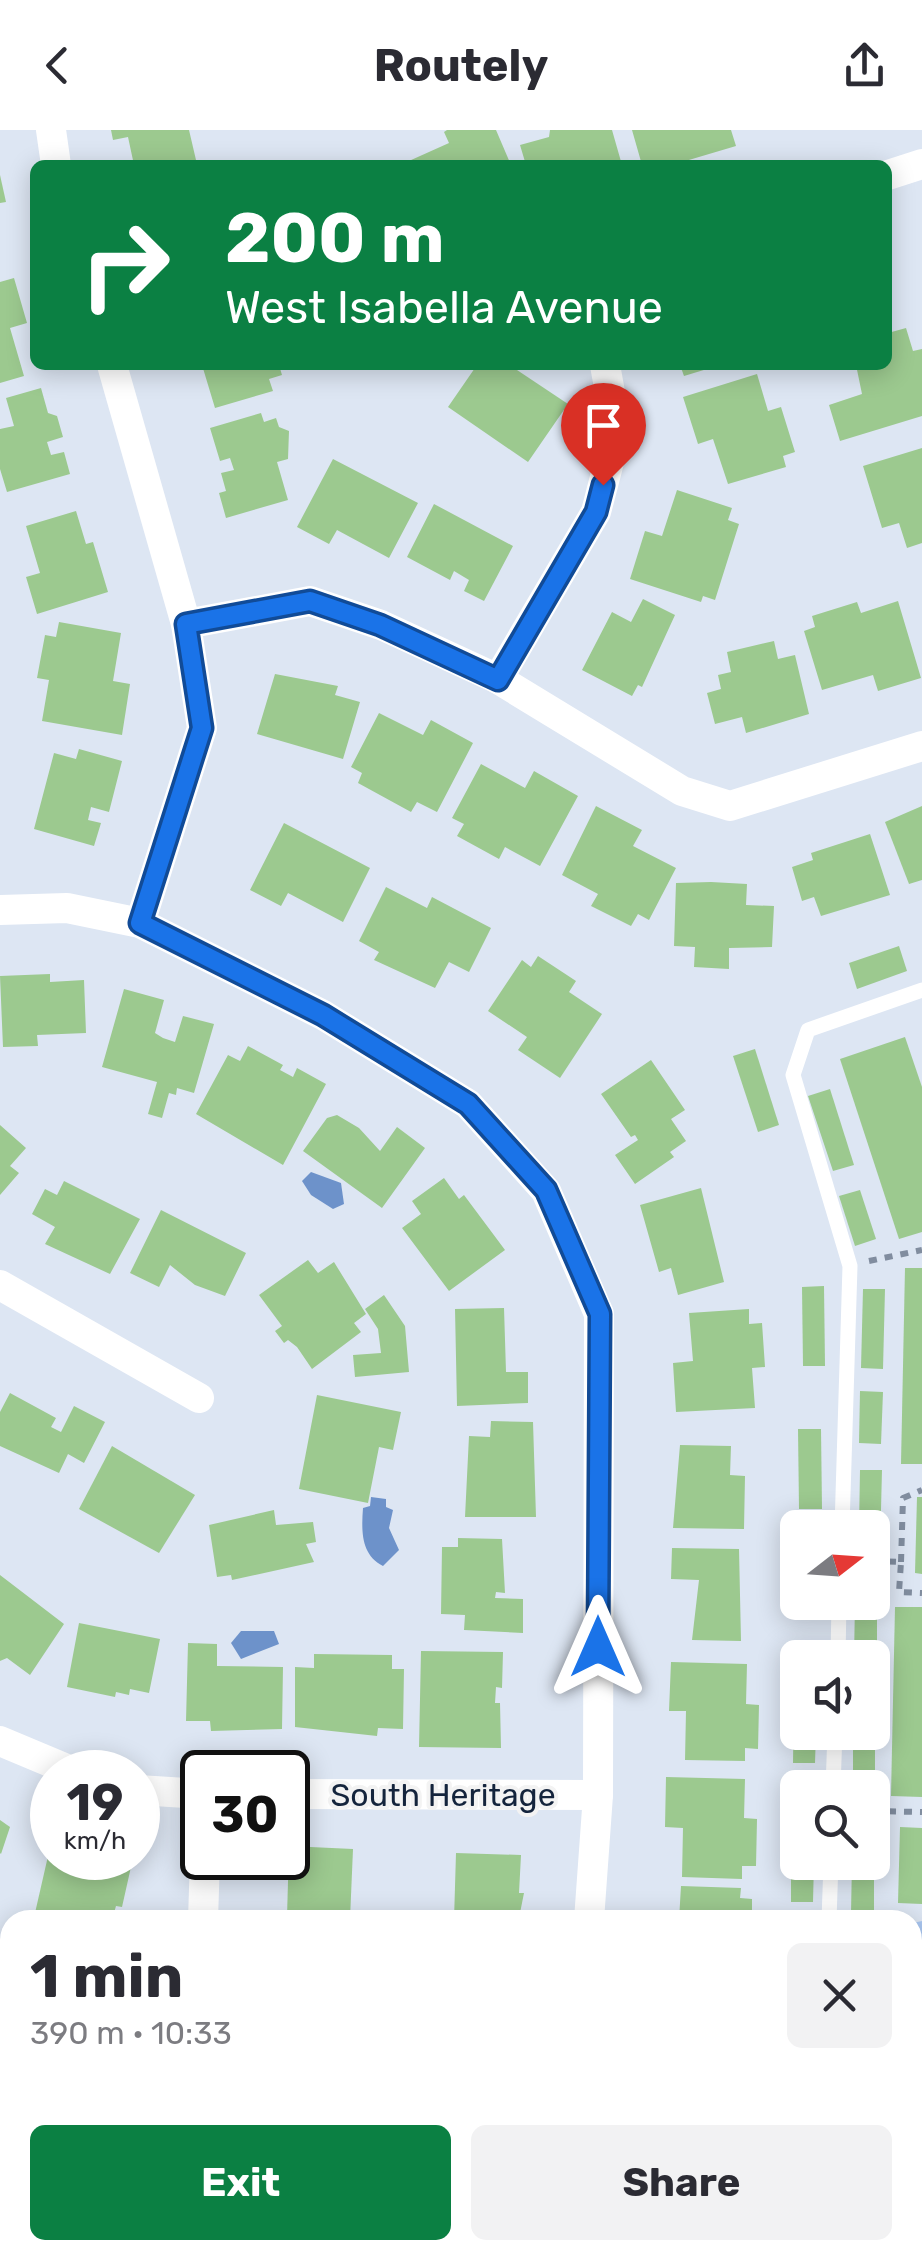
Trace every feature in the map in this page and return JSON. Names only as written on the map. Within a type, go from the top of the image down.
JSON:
[{"type":"street","points":[[51,130],[55,160]]},
{"type":"street","points":[[892,174],[922,164]]},
{"type":"street","points":[[113,370],[186,624],[202,728],[140,923]]},
{"type":"street","points":[[498,680],[596,512],[617,431],[607,370]]},
{"type":"street","points":[[186,624],[310,601],[380,625],[498,680],[682,791],[730,806],[922,746]]},
{"type":"street","points":[[0,910],[67,908],[140,923],[323,1015],[468,1104],[546,1190],[600,1314],[598,1795],[591,1910]]},
{"type":"street","points":[[0,1285],[199,1398]]},
{"type":"street","points":[[0,1740],[30,1753]]},
{"type":"street","name":"South Heritage","points":[[310,1794],[598,1795]]},
{"type":"street","points":[[203,1910],[204,1880]]},
{"type":"lane","points":[[843,1510],[850,1266],[793,1074],[808,1030],[922,990]]},
{"type":"lane","points":[[830,1910],[831,1880]]},
{"type":"path","points":[[850,1266],[922,1250]]},
{"type":"path","points":[[922,1490],[904,1498],[900,1592],[922,1593]]},
{"type":"path","points":[[890,1562],[901,1562]]},
{"type":"path","points":[[890,1811],[922,1812]]},
{"type":"shaded area","points":[[311,1172],[341,1183],[344,1204],[333,1209],[311,1195],[302,1181]]},
{"type":"shaded area","points":[[371,1497],[386,1499],[386,1507],[393,1510],[389,1528],[399,1550],[383,1566],[367,1550],[363,1535],[363,1508],[370,1506]]},
{"type":"shaded area","points":[[241,1631],[274,1631],[279,1644],[241,1659],[231,1643]]},
{"type":"building","points":[[111,130],[189,130],[196,160],[133,160],[128,137],[113,140]]},
{"type":"building","points":[[496,130],[509,160],[411,160],[449,143],[444,132]]},
{"type":"building","points":[[550,130],[612,130],[621,160],[524,160],[520,145],[549,137]]},
{"type":"building","points":[[632,130],[731,130],[736,146],[689,160],[641,160]]},
{"type":"building","points":[[0,175],[6,202],[0,203]]},
{"type":"building","points":[[14,278],[27,323],[10,328],[24,376],[0,383],[0,282]]},
{"type":"building","points":[[906,328],[913,351],[922,349],[922,416],[840,441],[829,405],[862,394],[857,370],[892,370],[892,332]]},
{"type":"building","points":[[204,370],[280,370],[282,375],[269,379],[273,391],[215,408]]},
{"type":"building","points":[[474,370],[517,370],[568,404],[528,462],[448,407]]},
{"type":"building","points":[[682,370],[704,370],[684,376]]},
{"type":"building","points":[[757,374],[768,411],[781,407],[795,452],[783,456],[786,467],[728,484],[713,439],[698,444],[683,397]]},
{"type":"building","points":[[41,388],[48,413],[57,416],[63,437],[47,442],[51,455],[64,452],[70,474],[7,492],[0,469],[0,429],[14,426],[6,398]]},
{"type":"building","points":[[261,413],[264,422],[276,418],[279,427],[289,431],[288,459],[277,462],[288,500],[226,518],[219,493],[226,491],[221,473],[234,470],[230,458],[220,461],[210,428]]},
{"type":"building","points":[[922,448],[922,543],[907,548],[899,523],[882,528],[863,466]]},
{"type":"building","points":[[333,459],[418,503],[389,558],[337,530],[329,544],[297,527]]},
{"type":"building","points":[[677,490],[732,508],[728,520],[739,524],[715,600],[703,596],[701,602],[630,579],[645,531],[662,536]]},
{"type":"building","points":[[434,504],[513,546],[484,601],[464,591],[469,580],[454,571],[450,580],[407,557]]},
{"type":"building","points":[[76,511],[86,544],[93,542],[108,592],[37,614],[26,577],[40,573],[26,526]]},
{"type":"building","points":[[643,599],[675,615],[642,687],[638,685],[632,696],[582,670],[612,612],[631,622]]},
{"type":"building","points":[[898,601],[921,678],[878,691],[873,675],[822,690],[804,631],[815,627],[812,616],[857,602],[861,613]]},
{"type":"building","points":[[59,622],[121,633],[113,681],[130,684],[122,735],[42,721],[49,680],[37,678],[45,635],[56,637]]},
{"type":"building","points":[[774,641],[778,659],[795,655],[809,714],[746,733],[742,717],[715,724],[707,693],[721,689],[718,675],[731,672],[727,652]]},
{"type":"building","points":[[275,674],[338,686],[335,695],[360,702],[343,759],[257,734]]},
{"type":"building","points":[[379,713],[423,735],[431,720],[473,743],[437,812],[417,802],[411,812],[358,783],[362,773],[351,767]]},
{"type":"building","points":[[79,749],[122,761],[109,812],[91,807],[88,820],[101,823],[94,846],[34,829],[54,753],[76,759]]},
{"type":"building","points":[[481,764],[525,788],[534,771],[578,796],[540,866],[505,847],[499,859],[457,836],[464,824],[452,818]]},
{"type":"building","points":[[596,806],[642,830],[633,846],[676,868],[649,920],[638,914],[631,926],[591,906],[598,894],[562,875]]},
{"type":"building","points":[[922,806],[922,880],[909,884],[885,822]]},
{"type":"building","points":[[284,823],[370,868],[343,922],[288,893],[281,906],[250,890]]},
{"type":"building","points":[[870,834],[890,895],[821,916],[814,897],[802,901],[792,867],[813,860],[811,853]]},
{"type":"building","points":[[676,883],[747,884],[746,905],[774,906],[772,947],[729,948],[729,969],[694,967],[695,947],[674,946]]},
{"type":"building","points":[[386,887],[427,908],[432,897],[491,928],[469,972],[449,962],[435,988],[374,960],[379,952],[359,941]]},
{"type":"building","points":[[899,946],[907,971],[857,989],[849,963]]},
{"type":"building","points":[[538,956],[576,981],[569,992],[602,1014],[560,1078],[518,1050],[527,1037],[488,1011],[522,960],[531,967]]},
{"type":"building","points":[[50,974],[50,982],[84,980],[86,1033],[37,1035],[38,1046],[3,1047],[0,976]]},
{"type":"building","points":[[124,989],[164,1000],[155,1033],[163,1038],[175,1042],[183,1016],[214,1024],[194,1093],[177,1088],[176,1095],[169,1093],[162,1118],[148,1114],[157,1082],[102,1067]]},
{"type":"building","points":[[905,1037],[922,1087],[922,1232],[899,1239],[840,1059]]},
{"type":"building","points":[[248,1046],[283,1065],[280,1070],[293,1077],[297,1068],[326,1084],[283,1165],[196,1114],[228,1055],[240,1061]]},
{"type":"building","points":[[755,1049],[779,1125],[758,1132],[733,1056]]},
{"type":"building","points":[[651,1060],[685,1110],[671,1119],[686,1141],[670,1152],[674,1157],[635,1184],[615,1155],[638,1140],[635,1135],[631,1137],[601,1094]]},
{"type":"building","points":[[830,1089],[854,1165],[833,1171],[808,1096]]},
{"type":"building","points":[[337,1115],[359,1128],[380,1151],[397,1127],[425,1148],[382,1208],[303,1151],[327,1118]]},
{"type":"building","points":[[0,1125],[26,1148],[10,1166],[19,1173],[0,1195]]},
{"type":"building","points":[[444,1178],[459,1199],[464,1195],[505,1250],[449,1291],[402,1228],[421,1214],[412,1201]]},
{"type":"building","points":[[64,1181],[140,1219],[110,1274],[45,1244],[55,1227],[32,1214],[45,1189],[57,1195]]},
{"type":"building","points":[[701,1188],[724,1282],[678,1295],[671,1268],[659,1272],[640,1205]]},
{"type":"building","points":[[860,1190],[876,1239],[855,1246],[839,1196]]},
{"type":"building","points":[[161,1210],[246,1253],[225,1296],[195,1285],[170,1265],[159,1287],[130,1273]]},
{"type":"building","points":[[308,1260],[318,1273],[334,1262],[366,1314],[354,1323],[361,1332],[312,1369],[297,1347],[288,1340],[284,1343],[275,1331],[282,1326],[259,1295]]},
{"type":"building","points":[[905,1268],[922,1268],[922,1464],[901,1464]]},
{"type":"building","points":[[824,1286],[825,1366],[803,1366],[802,1287]]},
{"type":"building","points":[[863,1289],[885,1289],[883,1369],[861,1368]]},
{"type":"building","points":[[384,1295],[405,1326],[409,1372],[355,1377],[353,1355],[381,1353],[378,1329],[365,1309]]},
{"type":"building","points":[[504,1308],[506,1372],[528,1372],[528,1403],[457,1406],[455,1309]]},
{"type":"building","points":[[749,1309],[749,1324],[762,1323],[765,1367],[752,1368],[755,1408],[676,1412],[673,1363],[693,1361],[689,1313]]},
{"type":"building","points":[[860,1391],[883,1392],[881,1444],[859,1443]]},
{"type":"building","points":[[10,1393],[56,1418],[51,1427],[61,1432],[74,1406],[105,1422],[84,1463],[68,1454],[59,1473],[0,1446],[0,1412]]},
{"type":"building","points":[[317,1395],[401,1412],[393,1450],[379,1447],[368,1503],[299,1489]]},
{"type":"building","points":[[491,1421],[533,1422],[536,1517],[465,1517],[469,1436],[490,1437]]},
{"type":"building","points":[[798,1429],[821,1429],[822,1509],[799,1509]]},
{"type":"building","points":[[680,1445],[731,1446],[730,1475],[745,1476],[744,1529],[673,1528]]},
{"type":"building","points":[[112,1446],[195,1495],[159,1553],[79,1509]]},
{"type":"building","points":[[860,1470],[882,1470],[881,1510],[859,1510]]},
{"type":"building","points":[[917,1497],[922,1497],[922,1574],[915,1573]]},
{"type":"building","points":[[274,1510],[276,1525],[313,1522],[316,1542],[306,1544],[314,1562],[232,1580],[231,1575],[217,1577],[209,1525]]},
{"type":"building","points":[[458,1538],[502,1539],[505,1593],[496,1592],[495,1598],[523,1599],[523,1633],[464,1630],[465,1615],[441,1614],[442,1547],[458,1547]]},
{"type":"building","points":[[672,1548],[739,1549],[741,1641],[692,1640],[699,1580],[671,1579]]},
{"type":"building","points":[[0,1575],[64,1624],[30,1675],[7,1658],[0,1661]]},
{"type":"building","points":[[895,1607],[922,1607],[922,1797],[891,1796]]},
{"type":"building","points":[[855,1620],[877,1620],[877,1640],[854,1640]]},
{"type":"building","points":[[79,1623],[160,1639],[149,1693],[130,1689],[129,1695],[116,1692],[115,1697],[67,1687]]},
{"type":"building","points":[[188,1643],[217,1644],[217,1666],[283,1667],[282,1729],[211,1731],[210,1721],[186,1721]]},
{"type":"building","points":[[421,1651],[503,1652],[502,1688],[496,1687],[495,1703],[500,1703],[501,1748],[419,1747]]},
{"type":"building","points":[[314,1654],[392,1655],[392,1669],[404,1669],[403,1729],[378,1728],[377,1736],[295,1727],[295,1667],[314,1668]]},
{"type":"building","points":[[671,1662],[747,1664],[746,1704],[759,1705],[758,1749],[745,1748],[745,1761],[685,1760],[686,1711],[669,1711]]},
{"type":"building","points":[[793,1750],[815,1750],[815,1763],[793,1763]]},
{"type":"building","points":[[853,1750],[875,1750],[875,1770],[853,1770]]},
{"type":"building","points":[[666,1777],[745,1779],[744,1818],[757,1819],[756,1866],[742,1866],[742,1879],[682,1877],[683,1828],[665,1827]]},
{"type":"building","points":[[0,1820],[10,1827],[1,1854],[0,1853]]},
{"type":"building","points":[[900,1827],[922,1828],[922,1904],[898,1903]]},
{"type":"building","points":[[310,1847],[353,1849],[350,1910],[287,1910],[288,1880],[310,1880]]},
{"type":"building","points":[[456,1853],[521,1855],[519,1893],[524,1893],[521,1910],[454,1910]]},
{"type":"building","points":[[43,1880],[128,1880],[122,1907],[116,1906],[115,1910],[36,1910]]},
{"type":"building","points":[[791,1880],[814,1880],[813,1902],[791,1902]]},
{"type":"building","points":[[852,1880],[874,1880],[874,1910],[851,1910]]},
{"type":"building","points":[[681,1886],[741,1888],[740,1898],[752,1899],[752,1910],[680,1910]]},
{"type":"route","points":[[598,1647],[600,1314],[546,1190],[468,1104],[323,1015],[140,923],[202,728],[186,624],[310,601],[380,625],[498,680],[596,512],[603,485]]}]
